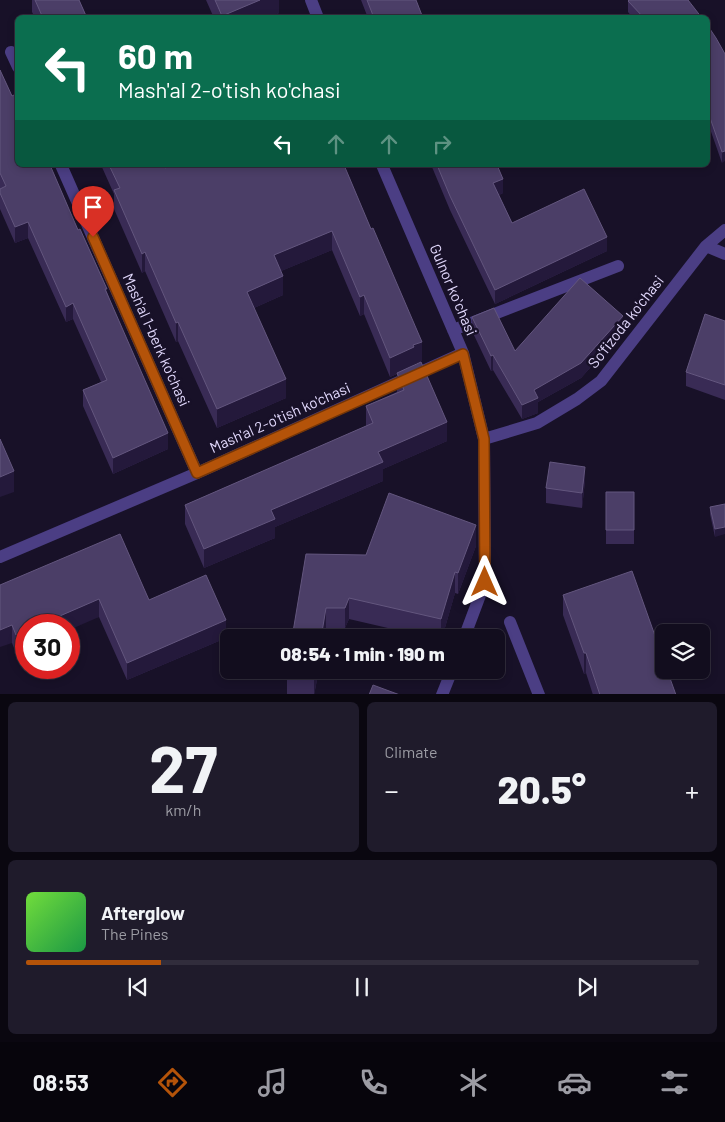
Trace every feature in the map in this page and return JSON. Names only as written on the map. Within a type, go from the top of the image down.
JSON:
[{"type":"street","points":[[311,0],[317,15]]},
{"type":"street","points":[[11,52],[15,61]]},
{"type":"street","name":"Mash'al 1-berk ko'chasi","points":[[62,167],[197,473]]},
{"type":"street","name":"Gulnor koʻchasi","points":[[383,167],[463,354],[484,439],[485,582],[467,629]]},
{"type":"street","name":"So'fizoda ko'chasi","points":[[484,439],[537,423],[577,399],[601,381],[706,246],[725,230]]},
{"type":"street","points":[[706,246],[725,254]]},
{"type":"street","points":[[453,330],[618,266]]},
{"type":"street","name":"Mash'al 2-o'tish ko'chasi","points":[[0,557],[197,473],[463,354]]},
{"type":"street","points":[[510,622],[539,694]]},
{"type":"street","points":[[442,694],[448,679]]},
{"type":"building","points":[[35,0],[79,0],[86,15],[42,15]]},
{"type":"building","points":[[215,0],[260,0],[224,15],[222,15]]},
{"type":"building","points":[[367,0],[416,0],[422,15],[373,15]]},
{"type":"building","points":[[688,0],[700,15],[641,15],[628,1]]},
{"type":"building","points":[[710,29],[725,54],[725,151],[722,152],[710,118]]},
{"type":"building","points":[[0,70],[12,96],[15,94],[15,167],[51,167],[78,230],[80,229],[107,289],[105,289],[168,433],[113,458],[83,390],[107,380],[73,303],[66,307],[28,222],[15,227],[0,193],[0,189],[6,186],[0,173]]},
{"type":"building","points":[[110,167],[345,167],[422,342],[390,358],[364,295],[360,297],[332,231],[274,255],[283,276],[247,292],[286,379],[217,409],[145,252],[142,254],[114,190],[120,188]]},
{"type":"building","points":[[438,167],[498,167],[503,179],[493,183],[512,223],[584,189],[607,237],[495,290]]},
{"type":"building","points":[[580,278],[623,316],[581,363],[534,390],[538,398],[522,405],[493,355],[491,356],[472,317],[494,308],[515,351]]},
{"type":"building","points":[[705,314],[725,321],[725,385],[686,372]]},
{"type":"building","points":[[421,362],[447,422],[378,452],[383,462],[271,510],[275,519],[204,549],[185,505],[373,423],[366,406],[404,390],[397,373]]},
{"type":"building","points":[[0,439],[14,471],[0,477]]},
{"type":"building","points":[[550,462],[585,467],[582,493],[546,488]]},
{"type":"building","points":[[606,492],[634,492],[634,530],[606,530]]},
{"type":"building","points":[[389,493],[476,525],[458,573],[455,572],[441,619],[349,598],[345,608],[326,608],[322,629],[294,629],[306,554],[366,555]]},
{"type":"building","points":[[725,504],[725,527],[715,529],[710,507]]},
{"type":"building","points":[[120,534],[149,600],[206,575],[226,620],[127,663],[99,599],[64,614],[15,614],[15,632],[12,625],[0,630],[0,585]]},
{"type":"building","points":[[632,571],[655,636],[655,679],[670,679],[676,694],[600,694],[586,653],[584,653],[563,595]]},
{"type":"building","points":[[373,685],[397,694],[369,694]]},
{"type":"route","points":[[93,237],[197,473],[463,354],[484,439],[485,582]]}]
